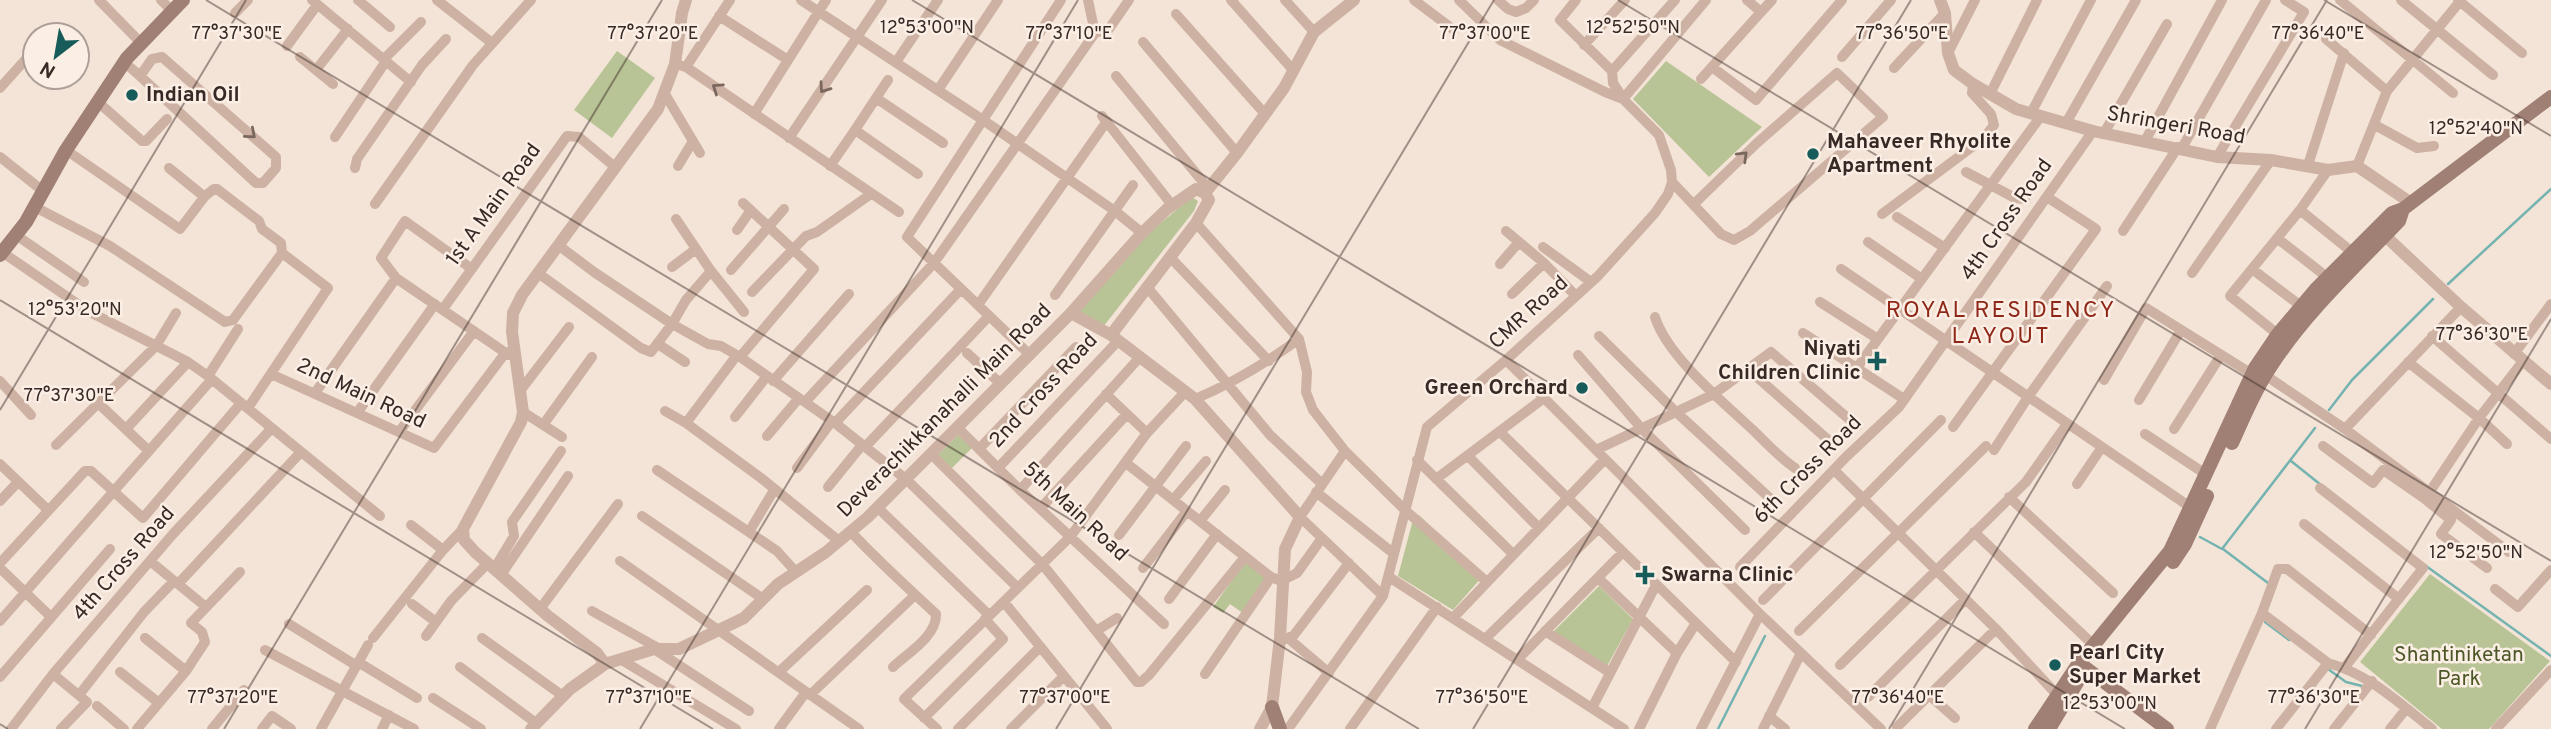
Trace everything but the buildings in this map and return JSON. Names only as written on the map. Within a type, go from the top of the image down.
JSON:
[{"type":"main road","points":[[1,253],[35,207],[66,150],[126,60],[183,0]]},
{"type":"main road","points":[[2195,511],[2207,475],[2259,375],[2301,306],[2332,281],[2352,252],[2399,221],[2407,206],[2551,97]]},
{"type":"main road","points":[[2283,338],[2332,281],[2381,232]]},
{"type":"main road","points":[[2035,729],[2061,699],[2170,551],[2195,511],[2259,375]]},
{"type":"main road","points":[[2089,658],[2128,692],[2130,702],[2167,729]]},
{"type":"main road","points":[[2049,729],[2061,699]]},
{"type":"main road","points":[[1271,729],[1272,707]]},
{"type":"main road","points":[[1272,707],[1280,729]]},
{"type":"street","points":[[99,0],[141,43]]},
{"type":"street","points":[[161,0],[172,11]]},
{"type":"street","points":[[234,13],[248,0]]},
{"type":"street","points":[[358,0],[390,27]]},
{"type":"street","points":[[437,0],[492,43]]},
{"type":"street","points":[[375,204],[492,43],[531,0]]},
{"type":"street","points":[[680,66],[682,13],[686,0]]},
{"type":"street","points":[[321,729],[371,641],[443,550],[463,529],[517,432],[523,412],[510,356],[513,313],[522,295],[648,124],[680,66],[730,0]]},
{"type":"street","points":[[801,0],[983,120],[1115,211],[1142,233]]},
{"type":"street","points":[[754,114],[826,0]]},
{"type":"street","points":[[789,138],[882,0]]},
{"type":"street","points":[[895,62],[938,0]]},
{"type":"street","points":[[938,90],[998,0]]},
{"type":"street","points":[[1030,355],[907,237],[1061,0]]},
{"type":"street","points":[[1088,0],[1095,33]]},
{"type":"street","points":[[1231,0],[1293,70]]},
{"type":"street","points":[[1285,0],[1314,32]]},
{"type":"street","points":[[1414,0],[1454,30]]},
{"type":"street","points":[[1459,0],[1500,40],[1623,99]]},
{"type":"street","points":[[1497,0],[1517,12],[1534,0]]},
{"type":"street","points":[[1576,0],[1559,18],[1612,71],[1613,83],[1623,99],[1659,135],[1671,170],[1672,182],[1721,234],[1734,240],[1750,231],[1883,117],[1837,73],[1757,143],[1694,204]]},
{"type":"street","points":[[1584,45],[1625,0]]},
{"type":"street","points":[[1612,71],[1675,0]]},
{"type":"street","points":[[1623,99],[1706,0]]},
{"type":"street","points":[[1747,0],[1761,12]]},
{"type":"street","points":[[1701,79],[1772,0]]},
{"type":"street","points":[[1712,67],[1756,100],[1842,0]]},
{"type":"street","points":[[1842,57],[1891,0]]},
{"type":"street","points":[[1882,214],[1984,138],[1994,125],[1991,114],[1972,93],[1973,85],[1954,70],[1948,53],[1945,13],[1940,0]]},
{"type":"street","points":[[1948,53],[1975,0]]},
{"type":"street","points":[[1990,94],[2037,0]]},
{"type":"street","points":[[1856,369],[1990,186],[2036,115],[2091,0]]},
{"type":"street","points":[[2066,123],[2136,0]]},
{"type":"street","points":[[2145,141],[2222,0]]},
{"type":"street","points":[[2123,231],[2180,148],[2266,0]]},
{"type":"street","points":[[2217,157],[2304,12],[2285,0]]},
{"type":"street","points":[[2340,0],[2453,93]]},
{"type":"street","points":[[2401,0],[2493,75]]},
{"type":"street","points":[[2407,206],[2357,166],[2387,92],[2460,0],[2522,53]]},
{"type":"street","points":[[287,46],[314,2],[411,82]]},
{"type":"street","points":[[767,436],[934,263],[1095,33],[1109,29],[1124,2]]},
{"type":"street","points":[[1207,191],[1265,114],[1314,32],[1346,3]]},
{"type":"street","points":[[1894,68],[1945,13]]},
{"type":"street","points":[[1176,14],[1265,114]]},
{"type":"street","points":[[719,16],[788,60]]},
{"type":"street","points":[[334,136],[385,60],[421,22]]},
{"type":"street","name":"4th Cross Road","points":[[1904,399],[2047,197],[2098,132],[2166,23]]},
{"type":"street","points":[[316,70],[348,29]]},
{"type":"street","points":[[355,168],[357,159],[411,82],[446,39]]},
{"type":"street","points":[[2326,39],[2387,92]]},
{"type":"street","points":[[1143,42],[1237,153]]},
{"type":"street","points":[[2308,165],[2344,53]]},
{"type":"street","points":[[126,60],[256,183],[262,183],[275,168],[276,157],[169,63],[157,57],[142,73]]},
{"type":"street","points":[[300,57],[333,84]]},
{"type":"street","points":[[0,88],[21,65]]},
{"type":"street","points":[[680,66],[899,212]]},
{"type":"street","points":[[1114,338],[1147,287],[1196,223],[1209,200],[1207,191],[1116,76]]},
{"type":"street","points":[[830,166],[888,80]]},
{"type":"street","name":"Shringeri Road","points":[[1973,85],[2016,109],[2098,132],[2217,157],[2271,160],[2328,170],[2357,166]]},
{"type":"street","points":[[665,94],[700,153]]},
{"type":"street","points":[[876,98],[943,143]]},
{"type":"street","points":[[98,102],[142,141],[146,141],[167,119]]},
{"type":"street","points":[[978,305],[1104,118],[1172,205]]},
{"type":"street","points":[[2375,125],[2417,148],[2434,146]]},
{"type":"street","points":[[855,130],[918,174]]},
{"type":"street","name":"1st A Main Road","points":[[357,413],[439,307],[472,270],[567,136],[579,137],[615,167]]},
{"type":"street","points":[[678,166],[693,141]]},
{"type":"street","points":[[35,207],[110,246],[225,322],[233,320],[282,253],[281,243],[262,229],[259,221],[218,189],[205,196],[180,229],[66,150]]},
{"type":"street","points":[[0,157],[43,191]]},
{"type":"street","points":[[2192,274],[2271,160]]},
{"type":"street","points":[[169,167],[205,196]]},
{"type":"street","points":[[2283,338],[2230,296],[2300,210],[2328,170]]},
{"type":"street","points":[[1966,172],[2015,198],[2025,199]]},
{"type":"street","name":"CMR Road","points":[[1288,729],[1383,596],[1423,434],[1432,421],[1506,360],[1591,282],[1655,213],[1668,194],[1672,182]]},
{"type":"street","points":[[1055,295],[1133,185]]},
{"type":"street","name":"Deverachikkanahalli Main Road","points":[[533,726],[563,696],[606,664],[657,649],[679,649],[744,618],[778,584],[851,532],[878,508],[1071,313],[1142,233],[1172,205],[1196,189],[1207,191]]},
{"type":"street","points":[[752,292],[806,236],[817,232],[871,194]]},
{"type":"street","points":[[1953,427],[2096,229],[2047,197]]},
{"type":"street","points":[[686,423],[738,356],[814,269],[747,207],[737,230]]},
{"type":"street","points":[[731,270],[784,209]]},
{"type":"street","points":[[2300,210],[2352,252]]},
{"type":"street","points":[[1897,217],[1945,248]]},
{"type":"street","points":[[676,219],[711,271],[744,312]]},
{"type":"street","points":[[472,270],[405,221],[380,258],[396,278],[510,356]]},
{"type":"street","points":[[1196,223],[1299,339],[1307,372],[1306,392],[1313,410],[1345,451],[1405,510],[1487,582]]},
{"type":"street","points":[[1506,231],[1544,263],[1576,296]]},
{"type":"street","points":[[2381,232],[2460,307],[2551,384]]},
{"type":"street","points":[[16,235],[84,282]]},
{"type":"street","points":[[2277,238],[2332,281]]},
{"type":"street","points":[[1500,264],[1519,242]]},
{"type":"street","points":[[1868,242],[1922,279]]},
{"type":"street","points":[[558,245],[672,324],[708,344],[721,346],[738,356],[833,422],[907,480],[1018,588]]},
{"type":"street","points":[[1543,247],[1591,282]]},
{"type":"street","points":[[672,267],[696,249]]},
{"type":"street","points":[[1,253],[88,311],[188,362],[210,377],[380,516]]},
{"type":"street","points":[[51,617],[0,566],[46,511],[85,471],[91,471],[143,518],[271,374],[328,288],[282,253]]},
{"type":"street","points":[[1170,257],[1269,361]]},
{"type":"street","points":[[1512,294],[1544,263]]},
{"type":"street","points":[[1841,269],[2195,511]]},
{"type":"street","points":[[2252,269],[2301,306]]},
{"type":"street","points":[[538,273],[650,352],[672,324],[685,300],[711,271]]},
{"type":"street","points":[[315,393],[396,278]]},
{"type":"street","points":[[1799,631],[1899,532],[1990,448],[2107,286]]},
{"type":"street","points":[[1147,287],[1228,386],[1319,488],[1394,553]]},
{"type":"street","points":[[797,468],[833,422],[961,289]]},
{"type":"street","points":[[735,417],[849,294]]},
{"type":"street","points":[[1820,302],[1878,339]]},
{"type":"street","points":[[2427,495],[2497,394],[2551,304]]},
{"type":"street","points":[[2345,429],[2460,307]]},
{"type":"street","points":[[2104,380],[2146,308],[2345,429],[2427,495],[2509,552]]},
{"type":"street","points":[[57,445],[156,346],[176,313]]},
{"type":"street","points":[[1071,313],[1114,338],[1190,396],[1300,517],[1383,596]]},
{"type":"street","points":[[828,487],[863,446],[989,316]]},
{"type":"street","points":[[1655,317],[1659,330],[1671,348],[1714,394],[1795,468]]},
{"type":"street","points":[[520,391],[569,327]]},
{"type":"street","points":[[0,621],[113,493],[210,377],[238,329]]},
{"type":"street","points":[[2139,400],[2181,330]]},
{"type":"street","points":[[399,432],[474,331]]},
{"type":"street","points":[[1803,333],[1904,399]]},
{"type":"street","points":[[2432,336],[2551,439]]},
{"type":"street","points":[[1599,337],[1773,500]]},
{"type":"street","name":"2nd Cross Road","points":[[998,468],[1114,338]]},
{"type":"street","points":[[937,729],[904,699],[1070,537],[1147,433],[1190,396],[1228,386],[1299,339]]},
{"type":"street","points":[[658,344],[685,362]]},
{"type":"street","points":[[979,449],[1076,347]]},
{"type":"street","points":[[1596,450],[1714,394],[1771,352],[1857,426]]},
{"type":"street","points":[[967,353],[1002,384]]},
{"type":"street","points":[[1578,355],[1642,429],[1745,530]]},
{"type":"street","points":[[2174,429],[2221,355]]},
{"type":"street","name":"2nd Main Road","points":[[271,374],[434,448],[510,356]]},
{"type":"street","points":[[544,425],[592,357]]},
{"type":"street","points":[[1020,489],[1140,357]]},
{"type":"street","points":[[1506,360],[1760,614],[1881,729]]},
{"type":"street","points":[[126,429],[188,362]]},
{"type":"street","points":[[2408,362],[2507,443]]},
{"type":"street","points":[[1749,370],[1834,445]]},
{"type":"street","points":[[0,380],[31,415]]},
{"type":"street","points":[[1106,394],[1147,433]]},
{"type":"street","points":[[1436,479],[1544,398]]},
{"type":"street","name":"6th Cross Road","points":[[1740,567],[1904,399]]},
{"type":"street","points":[[99,404],[149,451]]},
{"type":"street","points":[[665,411],[686,423],[839,541]]},
{"type":"street","points":[[523,412],[562,437]]},
{"type":"street","points":[[1041,508],[1127,414]]},
{"type":"street","points":[[1763,600],[1941,420]]},
{"type":"street","points":[[1840,665],[2035,473],[2067,424]]},
{"type":"street","name":"5th Main Road","points":[[958,428],[1164,624]]},
{"type":"street","name":"4th Cross Road","points":[[11,729],[53,674],[150,561],[271,429]]},
{"type":"street","points":[[1500,432],[1736,662]]},
{"type":"street","points":[[2146,434],[2207,475]]},
{"type":"street","points":[[1118,535],[1186,446]]},
{"type":"street","points":[[2323,446],[2373,483],[2383,470],[2427,495],[2451,520],[2441,534],[2487,568]]},
{"type":"street","points":[[2077,484],[2102,447]]},
{"type":"street","points":[[494,569],[514,536],[512,522],[561,451]]},
{"type":"street","points":[[1205,674],[1276,579],[1285,549],[1300,517],[1345,451]]},
{"type":"street","points":[[79,695],[144,612],[176,583],[300,453]]},
{"type":"street","points":[[932,455],[1043,565],[1134,680],[1141,682],[1245,557]]},
{"type":"street","points":[[1468,456],[1539,528]]},
{"type":"street","points":[[1453,618],[1605,459]]},
{"type":"street","points":[[1417,460],[1513,554]]},
{"type":"street","points":[[1173,500],[1206,461]]},
{"type":"street","points":[[1126,463],[1276,579],[1284,640],[1272,707],[1260,729]]},
{"type":"street","points":[[0,464],[46,511]]},
{"type":"street","points":[[657,470],[777,551],[796,572]]},
{"type":"street","points":[[1834,470],[1996,629],[2061,699]]},
{"type":"street","points":[[426,636],[451,601],[494,569],[568,476]]},
{"type":"street","points":[[0,501],[18,481]]},
{"type":"street","points":[[2320,488],[2423,568],[2345,667]]},
{"type":"street","points":[[749,532],[774,490]]},
{"type":"street","points":[[1200,521],[1225,490]]},
{"type":"street","points":[[2009,497],[2113,593]]},
{"type":"street","points":[[540,609],[618,504]]},
{"type":"street","points":[[878,508],[987,617],[1003,639],[924,718]]},
{"type":"street","points":[[1143,568],[1187,511]]},
{"type":"street","points":[[642,516],[764,599]]},
{"type":"street","points":[[2305,524],[2399,599]]},
{"type":"street","points":[[411,525],[443,550]]},
{"type":"street","points":[[1485,639],[1598,528]]},
{"type":"street","points":[[463,529],[464,540],[494,569],[597,653],[606,664]]},
{"type":"street","points":[[851,532],[883,566],[903,581],[936,614],[936,624],[930,633],[893,667]]},
{"type":"street","points":[[1974,532],[2089,658]]},
{"type":"street","points":[[1169,598],[1217,534]]},
{"type":"street","points":[[1276,579],[1297,573],[1322,538]]},
{"type":"street","points":[[0,677],[110,549]]},
{"type":"street","points":[[1517,660],[1623,552]]},
{"type":"street","points":[[150,561],[206,607]]},
{"type":"street","points":[[620,561],[859,729]]},
{"type":"street","points":[[1284,640],[1294,635],[1349,563]]},
{"type":"street","points":[[2210,729],[2262,613],[2278,569],[2287,569],[2371,635]]},
{"type":"street","points":[[2495,589],[2518,607],[2551,570]]},
{"type":"street","points":[[137,729],[186,671],[205,642],[202,632],[191,623],[240,572]]},
{"type":"street","points":[[1389,577],[1624,729]]},
{"type":"street","points":[[1598,578],[1677,653]]},
{"type":"street","points":[[1591,708],[1656,585]]},
{"type":"street","points":[[779,672],[867,590]]},
{"type":"street","points":[[779,729],[808,693],[915,595]]},
{"type":"street","points":[[1868,697],[1966,599]]},
{"type":"street","points":[[1004,602],[1107,729]]},
{"type":"street","points":[[412,604],[436,622]]},
{"type":"street","points":[[1350,729],[1437,607]]},
{"type":"street","points":[[592,611],[657,649],[749,711]]},
{"type":"street","points":[[2262,613],[2328,663],[2345,667],[2372,681],[2432,729]]},
{"type":"street","points":[[1702,729],[1760,614]]},
{"type":"street","points":[[1096,631],[1117,618]]},
{"type":"street","points":[[1639,729],[1677,653],[1696,623]]},
{"type":"street","points":[[289,624],[417,698]]},
{"type":"street","points":[[1897,727],[1996,629]]},
{"type":"street","points":[[1545,631],[1609,672]]},
{"type":"street","points":[[145,638],[186,671]]},
{"type":"street","points":[[482,638],[563,696]]},
{"type":"street","points":[[1284,640],[1329,673]]},
{"type":"street","points":[[958,729],[1041,647]]},
{"type":"street","points":[[265,650],[415,729]]},
{"type":"street","points":[[1763,729],[1801,653]]},
{"type":"street","points":[[621,659],[736,729]]},
{"type":"street","points":[[2276,729],[2328,663]]},
{"type":"street","points":[[460,667],[533,726]]},
{"type":"street","points":[[2497,729],[2551,670]]},
{"type":"street","points":[[121,672],[159,703]]},
{"type":"street","points":[[53,674],[87,702],[61,729]]},
{"type":"street","points":[[1011,729],[1064,676]]},
{"type":"street","points":[[2334,729],[2372,681]]},
{"type":"street","points":[[212,729],[244,690]]},
{"type":"street","points":[[1929,695],[1955,718]]},
{"type":"street","points":[[433,698],[481,729]]},
{"type":"street","points":[[97,706],[124,729]]},
{"type":"street","points":[[2390,729],[2406,709]]},
{"type":"street","points":[[382,729],[389,715]]},
{"type":"street","points":[[262,729],[272,716],[291,729]]},
{"type":"street","points":[[1769,716],[1785,729]]},
{"type":"street","points":[[1090,729],[1099,720]]},
{"type":"green space","points":[[617,51],[655,78],[612,138],[574,110]]},
{"type":"green space","points":[[1666,61],[1762,127],[1709,177],[1633,99]]},
{"type":"green space","points":[[1192,197],[1198,201],[1194,211],[1103,327],[1077,312],[1150,232]]},
{"type":"green space","points":[[958,435],[972,448],[952,468],[938,455]]},
{"type":"green space","points":[[1419,515],[1482,577],[1453,610],[1398,576],[1414,516]]},
{"type":"green space","points":[[1245,562],[1268,579],[1244,614],[1230,604],[1223,613],[1213,607]]},
{"type":"green space","name":"Shantiniketan Park","points":[[2430,574],[2550,661],[2489,729],[2442,729],[2360,662]]},
{"type":"green space","points":[[1599,586],[1633,619],[1607,666],[1553,632]]},
{"type":"waterway","points":[[2448,284],[2551,189]]},
{"type":"waterway","points":[[2329,410],[2352,380],[2433,299]]},
{"type":"waterway","points":[[2200,537],[2222,549],[2315,428]]},
{"type":"waterway","points":[[2291,461],[2321,485]]},
{"type":"waterway","points":[[2223,549],[2268,583]]},
{"type":"waterway","points":[[2426,566],[2551,656]]},
{"type":"waterway","points":[[2265,622],[2289,640]]},
{"type":"waterway","points":[[1718,729],[1765,636]]},
{"type":"waterway","points":[[2328,669],[2346,682],[2362,686]]},
{"type":"place","name":"Indian Oil","points":[[132,95]]},
{"type":"place","name":"Mahaveer Rhyolite Apartment","points":[[1813,154]]},
{"type":"place","name":"Niyati Children Clinic","points":[[1877,361]]},
{"type":"place","name":"Green Orchard","points":[[1582,388]]},
{"type":"place","name":"Swarna Clinic","points":[[1645,575]]},
{"type":"place","name":"Pearl City Super Market","points":[[2055,665]]},
{"type":"district","name":"ROYAL RESIDENCY LAYOUT","points":[[2001,324]]}]
